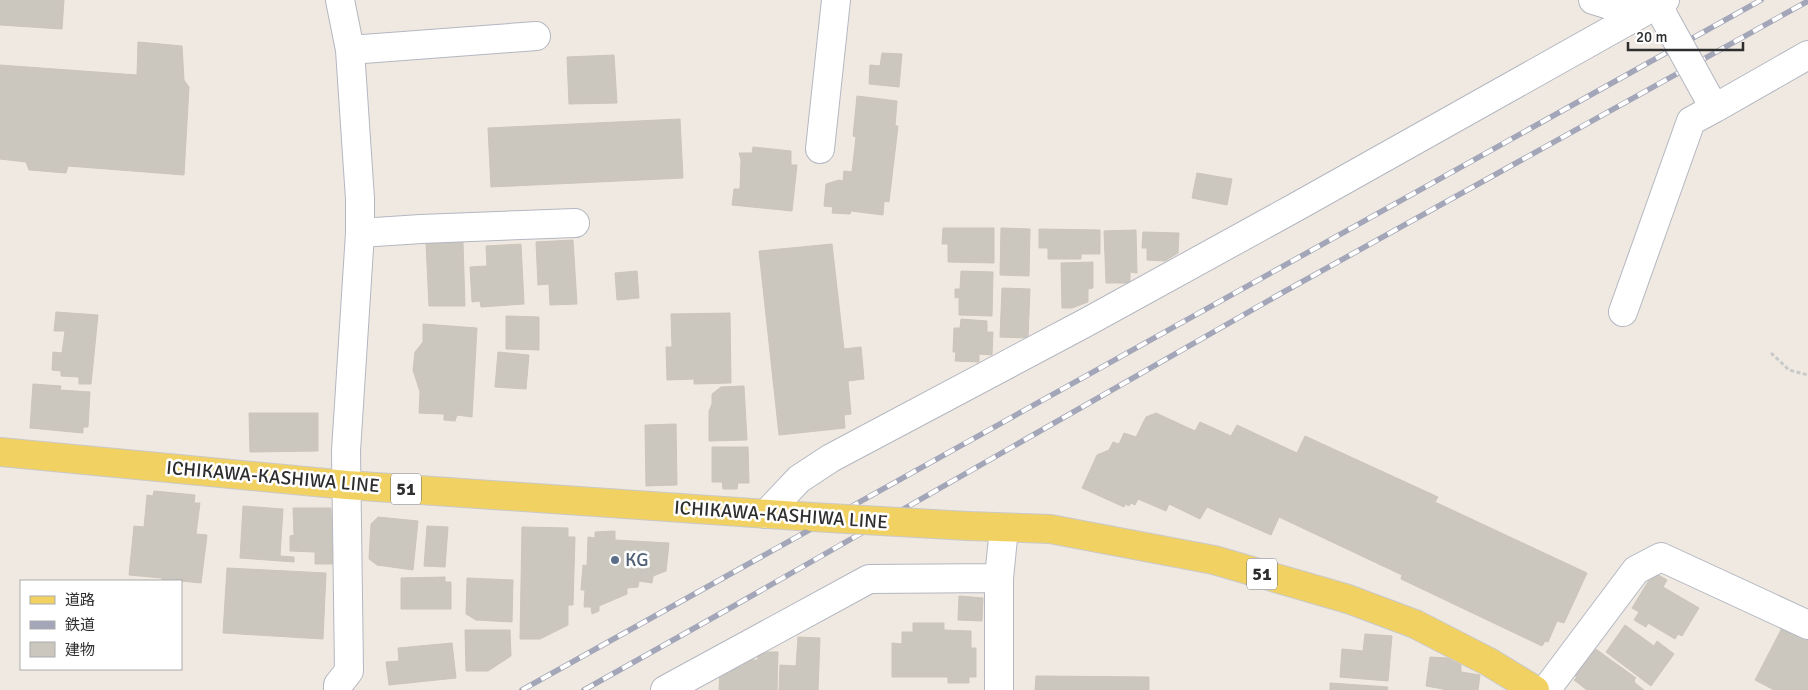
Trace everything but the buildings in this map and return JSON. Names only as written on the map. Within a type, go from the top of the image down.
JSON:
[{"type":"main road","name":"ICHIKAWA-KASHIWA LINE","points":[[0,452],[347,485],[812,517],[1050,529],[1214,560],[1348,599],[1415,624],[1489,662],[1535,690]]},
{"type":"street","points":[[338,690],[338,685],[349,671],[346,452],[360,233],[360,199],[350,50],[340,0]]},
{"type":"street","points":[[820,149],[836,0]]},
{"type":"street","points":[[1593,0],[1656,9]]},
{"type":"street","points":[[1656,9],[1711,102]]},
{"type":"street","points":[[766,514],[799,479],[831,458],[1174,274],[1656,9]]},
{"type":"street","points":[[350,50],[536,36]]},
{"type":"street","points":[[1623,312],[1691,122],[1711,102],[1806,58]]},
{"type":"street","points":[[360,233],[575,223]]},
{"type":"street","points":[[999,690],[999,578],[1004,528]]},
{"type":"street","points":[[1546,690],[1636,570],[1661,557],[1808,624]]},
{"type":"street","points":[[665,690],[869,579],[999,578]]},
{"type":"path","points":[[1771,353],[1789,370],[1808,375]]},
{"type":"railway","points":[[522,690],[1761,0]]},
{"type":"railway","points":[[584,690],[1280,294],[1808,1]]},
{"type":"place","name":"KG","points":[[615,560]]}]
